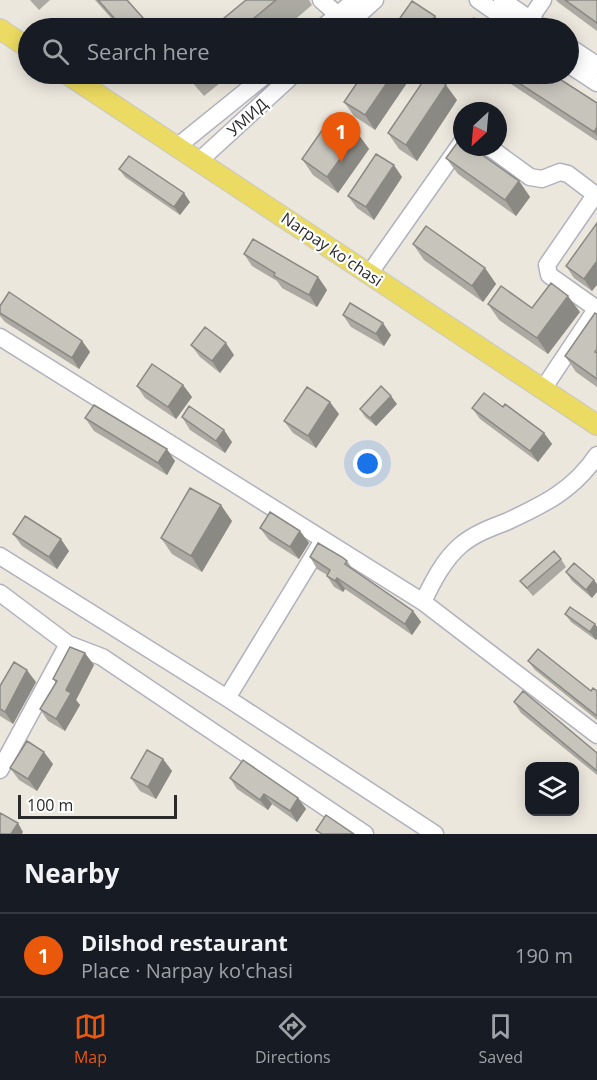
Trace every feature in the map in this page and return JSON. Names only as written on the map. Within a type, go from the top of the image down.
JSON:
[{"type":"main road","points":[[0,29],[18,41]]},
{"type":"main road","name":"Narpay ko'chasi","points":[[82,84],[597,424]]},
{"type":"street","points":[[321,0],[337,18]]},
{"type":"street","points":[[344,18],[355,0]]},
{"type":"street","points":[[347,18],[375,0]]},
{"type":"street","points":[[478,0],[515,18]]},
{"type":"street","points":[[502,0],[522,18]]},
{"type":"street","points":[[534,18],[543,0]]},
{"type":"street","points":[[579,53],[597,65]]},
{"type":"street","points":[[579,71],[597,83]]},
{"type":"street","name":"УМИД","points":[[178,146],[255,84]]},
{"type":"street","name":"УМИД","points":[[199,161],[283,84]]},
{"type":"street","points":[[369,274],[453,155]]},
{"type":"street","points":[[501,156],[530,177],[542,179],[560,172],[568,174],[596,196],[547,266],[549,275],[597,309],[543,389]]},
{"type":"street","points":[[0,337],[423,602],[597,735]]},
{"type":"street","points":[[423,602],[434,580],[460,546],[479,533],[550,500],[575,484],[597,455]]},
{"type":"street","points":[[227,698],[323,539]]},
{"type":"street","points":[[0,556],[227,698],[435,834]]},
{"type":"street","points":[[0,592],[68,644],[102,657],[364,834]]},
{"type":"street","points":[[0,770],[68,644]]},
{"type":"building","points":[[98,0],[127,0],[143,18],[114,18]]},
{"type":"building","points":[[246,0],[276,0],[254,18],[224,18]]},
{"type":"building","points":[[565,0],[597,0],[597,23]]},
{"type":"building","points":[[412,1],[435,16],[434,18],[400,18]]},
{"type":"building","points":[[356,84],[386,84],[365,115],[344,102]]},
{"type":"building","points":[[421,84],[446,85],[406,145],[388,133]]},
{"type":"building","points":[[520,84],[568,84],[597,103],[597,127],[594,132]]},
{"type":"building","points":[[332,116],[358,134],[327,177],[302,159]]},
{"type":"building","points":[[453,148],[453,156],[484,156],[519,181],[505,200],[446,158]]},
{"type":"building","points":[[376,154],[394,165],[366,207],[348,196]]},
{"type":"building","points":[[129,156],[184,193],[174,207],[119,169]]},
{"type":"building","points":[[597,223],[597,261],[584,279],[566,266]]},
{"type":"building","points":[[426,226],[485,268],[472,286],[413,244]]},
{"type":"building","points":[[253,239],[318,277],[309,295],[274,276],[275,273],[244,254]]},
{"type":"building","points":[[551,283],[568,296],[537,338],[488,304],[501,286],[532,308]]},
{"type":"building","points":[[9,292],[82,341],[72,358],[0,313],[0,306]]},
{"type":"building","points":[[350,303],[383,323],[376,334],[343,315]]},
{"type":"building","points":[[595,313],[597,314],[597,349],[595,352],[597,353],[597,379],[565,356]]},
{"type":"building","points":[[205,327],[226,343],[212,361],[191,345]]},
{"type":"building","points":[[152,364],[183,385],[168,407],[137,386]]},
{"type":"building","points":[[381,386],[391,396],[370,418],[360,409]]},
{"type":"building","points":[[307,387],[330,402],[308,436],[284,421]]},
{"type":"building","points":[[484,393],[503,407],[505,404],[544,433],[530,451],[472,408]]},
{"type":"building","points":[[94,405],[167,449],[158,463],[85,418]]},
{"type":"building","points":[[189,406],[224,430],[216,441],[182,417]]},
{"type":"building","points":[[190,488],[221,505],[191,556],[161,538]]},
{"type":"building","points":[[270,512],[300,531],[290,547],[260,528]]},
{"type":"building","points":[[25,516],[61,539],[49,557],[13,534]]},
{"type":"building","points":[[318,543],[342,557],[347,561],[345,564],[413,611],[405,624],[337,578],[335,581],[327,576],[330,570],[310,557]]},
{"type":"building","points":[[554,551],[561,559],[527,588],[520,581]]},
{"type":"building","points":[[574,563],[594,580],[586,590],[566,572]]},
{"type":"building","points":[[570,607],[595,624],[590,632],[565,614]]},
{"type":"building","points":[[70,647],[85,653],[66,690],[71,693],[56,719],[40,709],[57,681],[53,679]]},
{"type":"building","points":[[538,649],[591,691],[593,688],[597,691],[597,716],[528,661]]},
{"type":"building","points":[[14,662],[27,670],[5,712],[0,709],[0,686]]},
{"type":"building","points":[[523,691],[597,753],[597,771],[514,702]]},
{"type":"building","points":[[27,741],[44,752],[28,779],[10,768]]},
{"type":"building","points":[[147,750],[163,759],[148,787],[131,778]]},
{"type":"building","points":[[243,760],[298,798],[290,811],[264,794],[260,800],[230,778]]},
{"type":"building","points":[[0,813],[18,823],[11,834],[0,834]]},
{"type":"building","points":[[326,815],[354,834],[322,834],[316,830]]},
{"type":"place","name":"Dilshod restaurant","points":[[341,162]]}]
